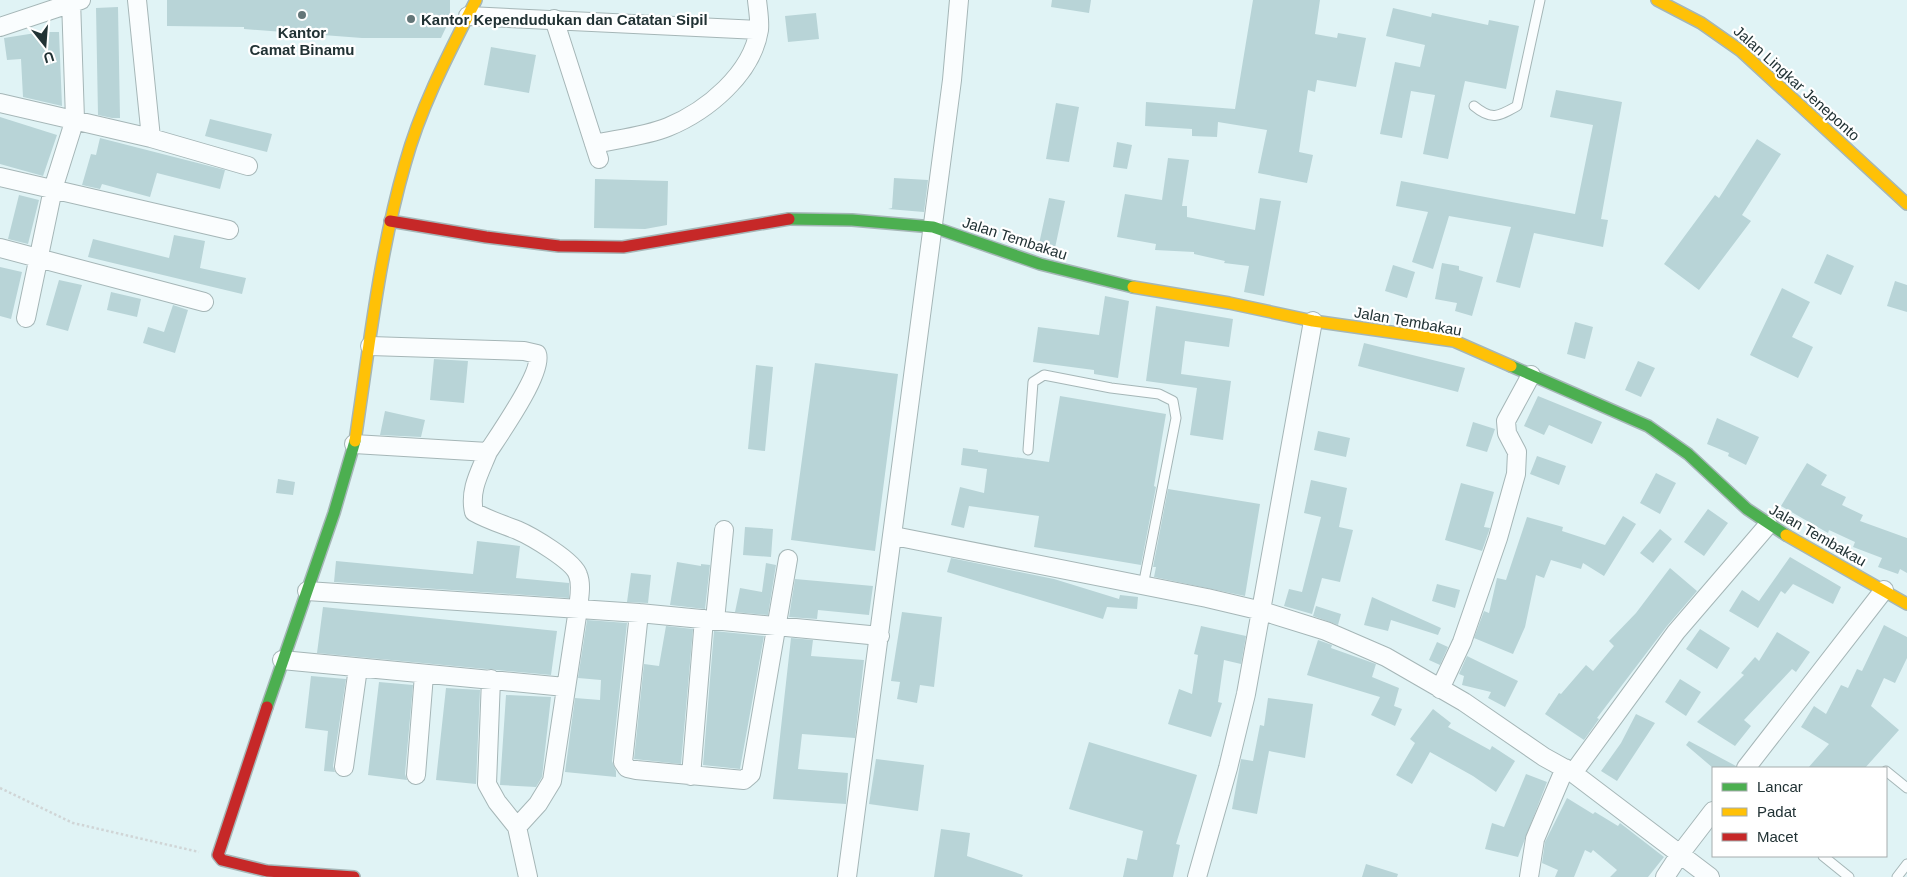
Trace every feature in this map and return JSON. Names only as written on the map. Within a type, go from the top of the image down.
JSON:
[{"type":"street","points":[[137,0],[151,138]]},
{"type":"street","points":[[354,877],[267,871],[222,860],[218,856],[282,660],[334,513],[354,444],[390,220],[418,124],[438,75],[476,0]]},
{"type":"street","points":[[554,19],[596,152],[667,128],[703,110],[729,86],[751,54],[759,30],[757,0]]},
{"type":"street","points":[[847,877],[894,536],[952,80],[959,0]]},
{"type":"street","name":"Jalan Lingkar Jeneponto","points":[[1657,0],[1696,19],[1742,51],[1907,204]]},
{"type":"street","points":[[0,27],[75,1],[75,119],[53,189],[26,318]]},
{"type":"street","points":[[468,16],[759,30]]},
{"type":"street","points":[[0,103],[151,138],[248,166]]},
{"type":"street","points":[[0,178],[229,230]]},
{"type":"street","name":"Jalan Tembakau","points":[[390,220],[486,237],[568,246],[623,247],[795,218],[933,226],[1040,264],[1120,285],[1230,303],[1313,321],[1454,341],[1648,426],[1688,454],[1747,509],[1768,525],[1907,604]]},
{"type":"street","points":[[0,248],[204,302]]},
{"type":"street","points":[[1197,877],[1235,740],[1262,611],[1313,321]]},
{"type":"street","points":[[370,346],[524,351],[537,354],[538,364],[520,403],[488,452],[472,494],[474,512],[485,519],[518,530],[568,563],[578,572],[580,584],[578,609],[552,781],[538,804],[517,827]]},
{"type":"street","points":[[1440,690],[1462,642],[1498,538],[1516,474],[1517,452],[1508,433],[1506,421],[1531,375]]},
{"type":"street","points":[[354,444],[488,452]]},
{"type":"street","points":[[1529,877],[1535,839],[1569,770],[1676,632],[1768,525]]},
{"type":"street","points":[[691,776],[709,619],[724,530]]},
{"type":"street","points":[[894,536],[1262,611],[1326,631],[1386,657],[1487,718],[1544,757],[1569,770],[1710,877]]},
{"type":"street","points":[[638,613],[623,762],[627,768],[636,770],[741,780],[751,774],[788,559]]},
{"type":"street","points":[[1747,767],[1884,590]]},
{"type":"street","points":[[307,591],[638,613],[880,636]]},
{"type":"street","points":[[282,660],[565,687]]},
{"type":"street","points":[[344,768],[358,668]]},
{"type":"street","points":[[416,774],[424,675]]},
{"type":"street","points":[[491,679],[487,784],[497,802],[517,827],[528,877]]},
{"type":"street","points":[[1665,877],[1712,812]]},
{"type":"lane","points":[[1474,106],[1483,114],[1492,116],[1499,115],[1517,106],[1540,0]]},
{"type":"lane","points":[[1028,450],[1033,382],[1044,374],[1111,388],[1158,394],[1173,401],[1176,411],[1173,433],[1143,586]]},
{"type":"lane","points":[[1887,772],[1907,788]]},
{"type":"lane","points":[[1824,857],[1848,877]]},
{"type":"lane","points":[[1897,877],[1907,864]]},
{"type":"path","points":[[0,788],[72,823],[218,856]]},
{"type":"building","points":[[167,0],[450,0],[450,19],[441,38],[362,38],[244,29],[244,27],[167,26]]},
{"type":"building","points":[[1052,0],[1091,0],[1089,13],[1051,7]]},
{"type":"building","points":[[1253,0],[1320,0],[1315,34],[1337,38],[1338,33],[1366,38],[1356,87],[1317,80],[1315,92],[1308,90],[1299,152],[1313,155],[1307,183],[1258,173],[1267,130],[1218,122],[1217,137],[1192,136],[1192,129],[1145,126],[1146,102],[1235,109]]},
{"type":"building","points":[[118,7],[120,118],[112,118],[98,115],[96,8]]},
{"type":"building","points":[[1393,8],[1431,17],[1432,13],[1488,25],[1489,20],[1519,26],[1506,89],[1465,81],[1448,159],[1423,154],[1435,95],[1411,91],[1402,138],[1380,134],[1395,62],[1420,67],[1425,45],[1386,36]]},
{"type":"building","points":[[816,13],[819,39],[788,42],[785,16]]},
{"type":"building","points":[[42,32],[59,32],[62,106],[23,97],[21,59],[7,60],[4,38]]},
{"type":"building","points":[[491,47],[536,55],[529,93],[484,85]]},
{"type":"building","points":[[1556,90],[1622,102],[1601,219],[1608,220],[1603,247],[1534,233],[1520,288],[1496,282],[1511,227],[1449,216],[1433,269],[1412,262],[1428,212],[1396,206],[1401,181],[1575,214],[1593,125],[1550,117]]},
{"type":"building","points":[[1056,103],[1079,107],[1069,162],[1046,159]]},
{"type":"building","points":[[0,117],[57,135],[43,176],[0,164]]},
{"type":"building","points":[[210,119],[272,134],[267,152],[205,136]]},
{"type":"building","points":[[100,138],[225,170],[220,189],[157,173],[150,197],[102,184],[100,189],[82,185],[91,154],[96,155]]},
{"type":"building","points":[[1757,139],[1781,154],[1742,215],[1751,221],[1699,290],[1664,264],[1715,195],[1719,198]]},
{"type":"building","points":[[1117,142],[1132,145],[1127,169],[1113,167]]},
{"type":"building","points":[[1168,158],[1189,160],[1182,206],[1187,206],[1187,217],[1255,230],[1260,198],[1281,201],[1264,296],[1244,292],[1249,266],[1224,263],[1225,261],[1194,254],[1194,252],[1155,250],[1156,244],[1117,237],[1125,194],[1162,200]]},
{"type":"building","points":[[894,178],[928,180],[924,212],[888,209],[892,208]]},
{"type":"building","points":[[595,179],[668,181],[667,225],[645,229],[594,228]]},
{"type":"building","points":[[19,195],[39,200],[28,244],[8,239]]},
{"type":"building","points":[[1049,198],[1065,201],[1055,248],[1039,244]]},
{"type":"building","points":[[174,235],[205,241],[200,268],[246,278],[242,294],[88,257],[93,239],[169,258]]},
{"type":"building","points":[[1827,254],[1854,266],[1841,295],[1814,283]]},
{"type":"building","points":[[1442,263],[1459,266],[1459,270],[1483,277],[1472,316],[1455,311],[1457,303],[1435,299]]},
{"type":"building","points":[[1393,265],[1415,272],[1407,298],[1385,291]]},
{"type":"building","points":[[0,267],[22,272],[11,319],[0,316]]},
{"type":"building","points":[[59,280],[82,285],[68,331],[46,325]]},
{"type":"building","points":[[1895,281],[1907,285],[1907,312],[1887,306]]},
{"type":"building","points":[[1782,288],[1810,302],[1792,337],[1813,347],[1798,378],[1750,355]]},
{"type":"building","points":[[111,292],[141,299],[137,317],[107,310]]},
{"type":"building","points":[[1105,296],[1129,301],[1118,378],[1094,374],[1094,370],[1033,362],[1038,327],[1099,335]]},
{"type":"building","points":[[173,305],[188,310],[175,353],[143,343],[148,327],[164,332]]},
{"type":"building","points":[[1156,306],[1233,319],[1229,347],[1185,341],[1181,374],[1231,381],[1223,440],[1190,435],[1197,388],[1146,381]]},
{"type":"building","points":[[1575,322],[1593,327],[1585,359],[1567,354]]},
{"type":"building","points":[[1364,343],[1465,368],[1458,392],[1358,366]]},
{"type":"building","points":[[434,359],[468,361],[464,403],[430,400]]},
{"type":"building","points":[[1638,361],[1655,368],[1641,397],[1625,390]]},
{"type":"building","points":[[815,363],[898,374],[875,551],[791,540]]},
{"type":"building","points":[[756,365],[773,367],[765,451],[748,449]]},
{"type":"building","points":[[1060,396],[1166,414],[1154,486],[1156,487],[1141,565],[1034,547],[1039,516],[969,506],[964,528],[951,525],[960,487],[984,493],[987,469],[961,465],[963,448],[978,450],[978,452],[1049,462]]},
{"type":"building","points":[[1538,396],[1602,422],[1592,444],[1549,425],[1544,435],[1524,426]]},
{"type":"building","points":[[385,411],[425,420],[421,437],[380,435]]},
{"type":"building","points":[[1717,418],[1759,437],[1746,465],[1728,456],[1729,453],[1707,444]]},
{"type":"building","points":[[1473,422],[1495,429],[1487,452],[1466,446]]},
{"type":"building","points":[[1318,431],[1350,438],[1346,457],[1314,450]]},
{"type":"building","points":[[1537,456],[1566,466],[1559,485],[1530,474]]},
{"type":"building","points":[[1807,463],[1827,475],[1821,485],[1846,497],[1842,505],[1863,515],[1860,521],[1907,538],[1907,573],[1900,569],[1898,574],[1878,567],[1882,558],[1853,547],[1855,542],[1829,530],[1828,533],[1781,506]]},
{"type":"building","points":[[1656,473],[1676,483],[1660,514],[1640,503]]},
{"type":"building","points":[[278,479],[295,482],[293,495],[276,493]]},
{"type":"building","points":[[1311,480],[1347,488],[1339,527],[1353,530],[1340,582],[1322,578],[1312,614],[1284,606],[1289,589],[1302,592],[1321,517],[1304,513]]},
{"type":"building","points":[[1461,483],[1494,492],[1484,527],[1490,528],[1482,551],[1445,540]]},
{"type":"building","points":[[1168,489],[1260,504],[1245,596],[1154,577],[1156,567],[1153,567]]},
{"type":"building","points":[[1708,509],[1728,523],[1704,556],[1684,542]]},
{"type":"building","points":[[1623,516],[1636,524],[1604,576],[1583,563],[1581,569],[1551,560],[1544,578],[1536,575],[1525,627],[1513,654],[1474,638],[1484,611],[1489,613],[1497,578],[1506,580],[1527,517],[1563,527],[1562,531],[1605,545]]},
{"type":"building","points":[[745,527],[773,529],[771,557],[743,555]]},
{"type":"building","points":[[1660,529],[1672,539],[1653,563],[1640,553]]},
{"type":"building","points":[[477,541],[520,546],[516,578],[569,583],[569,598],[334,582],[336,561],[473,574]]},
{"type":"building","points":[[1790,557],[1841,587],[1833,604],[1793,584],[1785,594],[1781,591],[1758,628],[1729,611],[1742,590],[1759,601]]},
{"type":"building","points":[[951,558],[1054,579],[1119,599],[1120,595],[1138,597],[1137,609],[1107,607],[1103,619],[947,572]]},
{"type":"building","points":[[677,562],[701,566],[701,564],[710,565],[705,609],[670,605]]},
{"type":"building","points":[[766,563],[776,565],[768,615],[735,612],[740,588],[762,592]]},
{"type":"building","points":[[1670,568],[1697,591],[1667,626],[1597,718],[1599,719],[1584,740],[1545,714],[1559,693],[1561,694],[1586,665],[1593,671],[1614,646],[1609,641],[1636,613]]},
{"type":"building","points":[[631,573],[651,575],[648,603],[627,602]]},
{"type":"building","points":[[795,579],[873,586],[869,615],[818,610],[817,619],[789,617]]},
{"type":"building","points":[[1437,584],[1460,590],[1455,608],[1432,601]]},
{"type":"building","points":[[1372,597],[1441,628],[1438,635],[1391,620],[1388,631],[1364,625]]},
{"type":"building","points":[[1316,606],[1341,614],[1338,625],[1313,616]]},
{"type":"building","points":[[323,607],[557,631],[551,675],[317,653]]},
{"type":"building","points":[[902,612],[942,617],[934,687],[920,685],[917,703],[897,699],[900,682],[891,681]]},
{"type":"building","points":[[587,620],[627,623],[612,761],[616,777],[565,772],[575,698],[600,700],[601,680],[578,678]]},
{"type":"building","points":[[1884,625],[1907,637],[1907,658],[1895,683],[1884,678],[1871,706],[1899,730],[1866,767],[1809,767],[1829,744],[1801,727],[1814,706],[1826,714],[1841,685],[1848,688],[1857,669],[1862,671]]},
{"type":"building","points":[[666,626],[693,629],[681,764],[634,759],[644,664],[659,666]]},
{"type":"building","points":[[1201,626],[1246,636],[1241,664],[1224,660],[1218,702],[1222,703],[1211,737],[1168,724],[1179,689],[1192,694],[1198,655],[1194,654]]},
{"type":"building","points":[[1700,629],[1730,648],[1717,669],[1686,649]]},
{"type":"building","points":[[714,631],[764,636],[740,769],[703,765]]},
{"type":"building","points":[[1777,632],[1810,652],[1796,672],[1792,669],[1744,720],[1751,726],[1735,746],[1697,722],[1744,675],[1741,673],[1755,657],[1759,661]]},
{"type":"building","points":[[791,638],[813,640],[811,656],[864,660],[855,738],[802,734],[798,769],[848,773],[846,804],[773,799]]},
{"type":"building","points":[[1318,640],[1332,645],[1331,648],[1376,664],[1372,677],[1399,688],[1394,706],[1402,709],[1395,726],[1371,715],[1380,697],[1307,675]]},
{"type":"building","points":[[1437,642],[1448,647],[1440,665],[1429,660]]},
{"type":"building","points":[[1467,656],[1518,681],[1505,707],[1488,698],[1491,692],[1462,685],[1464,676],[1459,674]]},
{"type":"building","points":[[311,676],[346,679],[333,766],[335,772],[324,771],[328,731],[305,728]]},
{"type":"building","points":[[1680,679],[1701,692],[1686,716],[1665,702]]},
{"type":"building","points":[[379,682],[413,685],[405,774],[407,780],[368,775]]},
{"type":"building","points":[[446,688],[480,690],[476,784],[436,780]]},
{"type":"building","points":[[506,695],[551,697],[542,777],[536,787],[500,785]]},
{"type":"building","points":[[1268,698],[1313,704],[1305,758],[1269,751],[1257,814],[1232,809],[1241,759],[1253,761],[1260,725],[1264,726]]},
{"type":"building","points":[[1433,709],[1451,723],[1448,727],[1490,750],[1492,746],[1515,761],[1496,792],[1473,776],[1430,752],[1412,784],[1396,775],[1415,743],[1410,739]]},
{"type":"building","points":[[1636,714],[1655,723],[1617,781],[1601,771],[1621,743]]},
{"type":"building","points":[[1689,741],[1736,767],[1712,767],[1686,745]]},
{"type":"building","points":[[1089,742],[1197,775],[1176,844],[1180,845],[1173,877],[1123,877],[1127,858],[1137,860],[1143,831],[1069,809]]},
{"type":"building","points":[[876,759],[924,765],[918,811],[869,804]]},
{"type":"building","points":[[1526,774],[1547,782],[1518,857],[1485,849],[1492,823],[1504,827]]},
{"type":"building","points":[[1567,798],[1593,814],[1595,812],[1618,826],[1620,823],[1664,857],[1648,877],[1610,877],[1617,870],[1593,850],[1591,853],[1585,850],[1574,877],[1555,877],[1558,870],[1542,863],[1545,842]]},
{"type":"building","points":[[941,829],[970,833],[967,856],[1023,875],[1022,877],[934,877]]},
{"type":"building","points":[[1366,864],[1398,874],[1397,877],[1362,877]]},
{"type":"traffic: fast","points":[[789,219],[852,220],[933,227],[1040,264],[1133,287]]},
{"type":"traffic: fast","points":[[1511,366],[1648,426],[1688,454],[1747,509],[1786,535]]},
{"type":"traffic: fast","points":[[267,707],[334,513],[355,441]]},
{"type":"traffic: slow","points":[[355,441],[381,267],[405,164],[427,101],[476,0]]},
{"type":"traffic: slow","points":[[1657,0],[1701,23],[1741,51],[1907,204]]},
{"type":"traffic: slow","points":[[1133,287],[1229,303],[1313,321],[1454,341],[1511,366]]},
{"type":"traffic: slow","points":[[1786,535],[1907,604]]},
{"type":"traffic: jam","points":[[390,221],[486,237],[559,246],[623,247],[789,219]]},
{"type":"traffic: jam","points":[[267,707],[218,855],[222,860],[267,871],[354,877]]},
{"type":"place","name":"Kantor Camat Binamu","points":[[302,15]]},
{"type":"place","name":"Kantor Kependudukan dan Catatan Sipil","points":[[411,19]]}]
